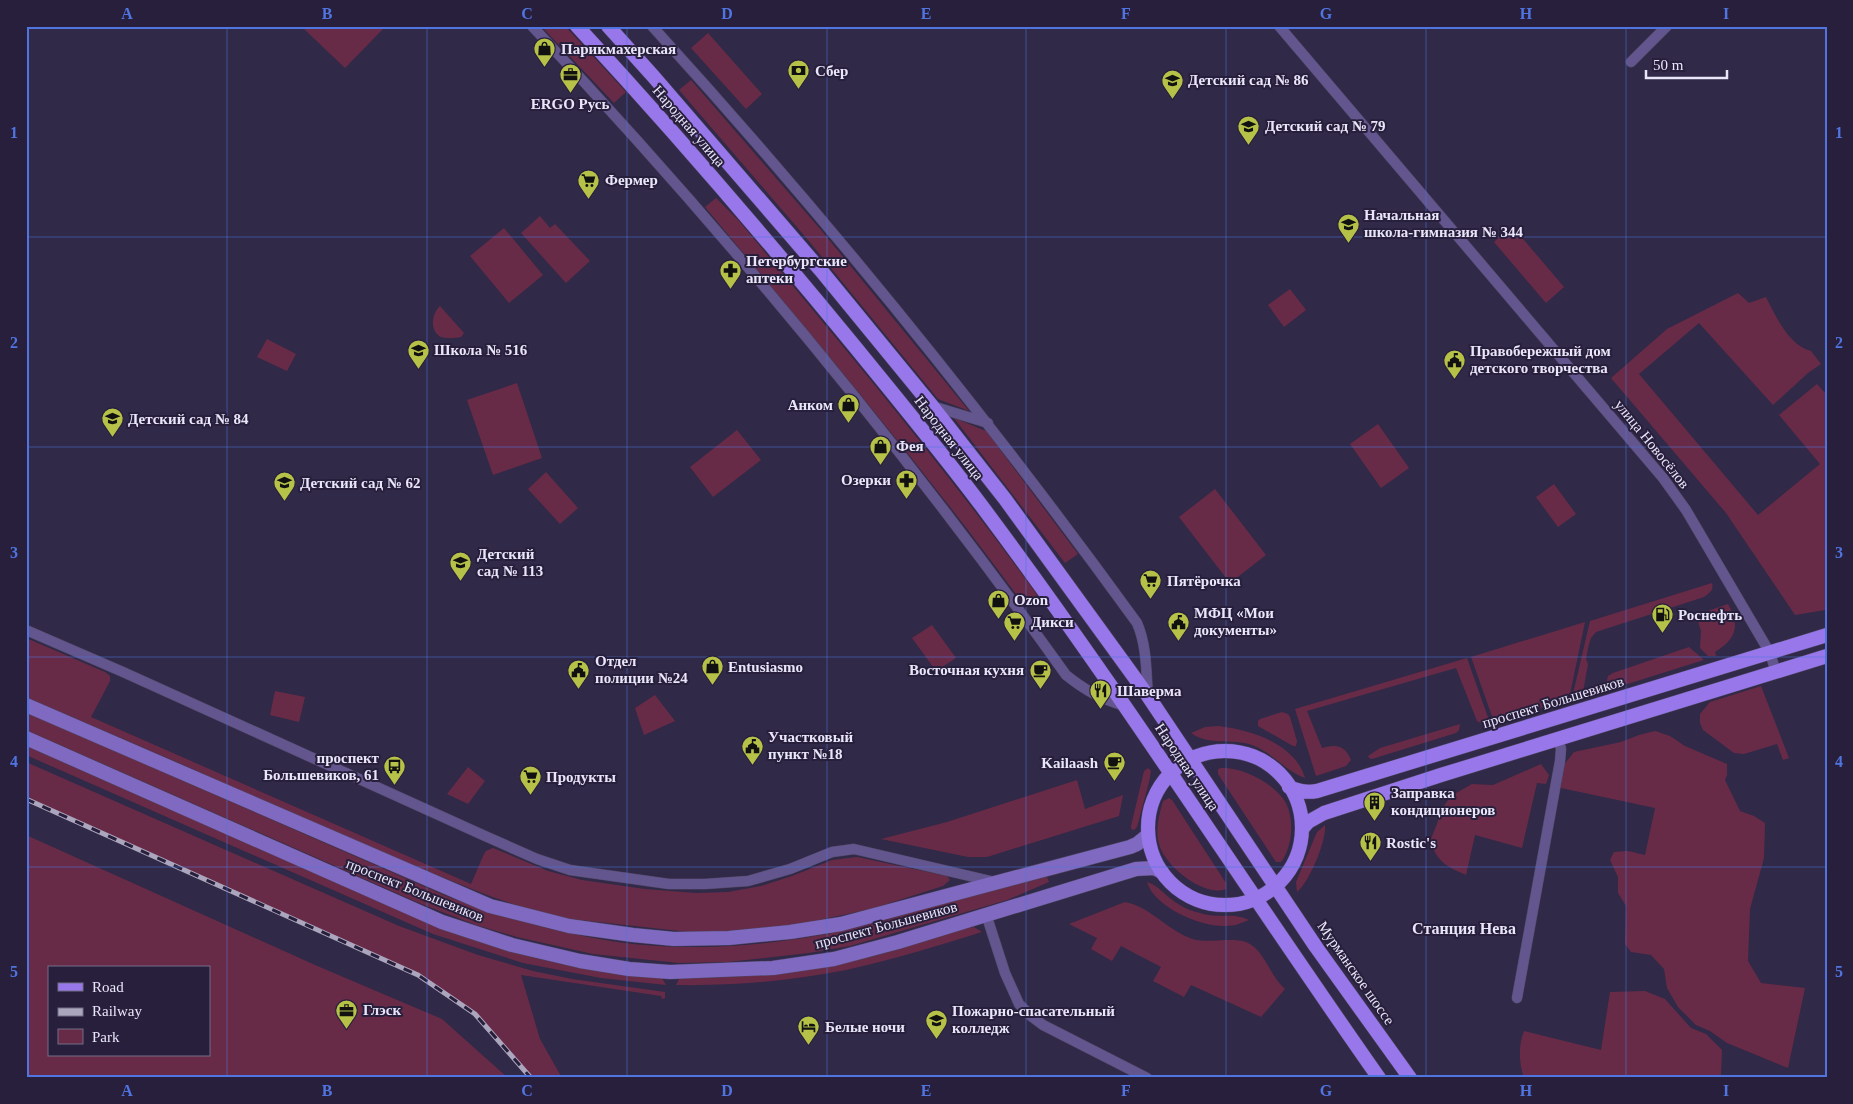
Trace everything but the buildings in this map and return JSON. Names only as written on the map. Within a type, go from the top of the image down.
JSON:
[{"type":"main road","name":"Народная улица","points":[[576,26],[636,91],[780,256],[910,414],[983,507],[1127,707],[1256,900]]},
{"type":"main road","name":"Народная улица","points":[[608,26],[823,273],[1005,499],[1148,696],[1276,886]]},
{"type":"main road","name":"проспект Большевиков","points":[[1289,787],[1298,791],[1317,791],[1827,635]]},
{"type":"main road","points":[[1302,829],[1308,822],[1324,813],[1558,738],[1827,656]]},
{"type":"main road","name":"проспект Большевиков","points":[[26,705],[490,906],[569,926],[634,936],[674,939],[729,938],[790,932],[841,924],[999,883],[1079,859],[1130,847],[1148,835]]},
{"type":"main road","name":"проспект Большевиков","points":[[26,738],[442,922],[512,945],[580,962],[670,972],[773,968],[834,959],[898,942],[1136,869],[1154,868],[1162,872]]},
{"type":"main road","points":[[1214,752],[1245,754],[1262,761],[1272,768],[1289,787],[1301,814],[1302,829],[1297,856],[1292,867],[1276,886],[1256,900],[1219,906],[1203,903],[1189,896],[1162,872],[1155,859],[1148,835],[1148,817],[1158,790],[1171,773],[1191,760],[1214,752]]},
{"type":"main road","name":"Мурманское шоссе","points":[[1276,886],[1316,947],[1410,1078]]},
{"type":"main road","points":[[1256,900],[1380,1078]]},
{"type":"street","points":[[532,26],[613,112],[826,360],[955,524],[1066,675],[1101,699],[1127,707]]},
{"type":"street","points":[[652,26],[810,206],[988,423],[1076,539],[1137,623],[1145,649],[1148,696]]},
{"type":"street","name":"улица Новосёлов","points":[[1280,26],[1663,478],[1686,510],[1770,653],[1776,672]]},
{"type":"street","points":[[1631,62],[1667,26]]},
{"type":"street","points":[[932,406],[988,423]]},
{"type":"street","points":[[26,630],[511,847],[570,870],[669,884],[727,883],[770,876],[832,852],[854,848],[999,883]]},
{"type":"street","points":[[1517,998],[1560,761],[1561,749],[1558,738]]},
{"type":"street","points":[[986,914],[1005,973],[1019,1004],[1030,1016],[1043,1025],[1148,1078]]},
{"type":"green space","points":[[306,26],[385,27],[345,68],[304,29]]},
{"type":"green space","points":[[541,26],[565,26],[626,92],[614,103]]},
{"type":"green space","points":[[708,33],[762,94],[746,109],[691,48]]},
{"type":"green space","points":[[691,80],[821,230],[969,411],[938,399],[808,240],[679,90]]},
{"type":"green space","points":[[716,198],[739,221],[891,406],[966,499],[1037,595],[1024,605],[908,453],[705,207]]},
{"type":"green space","points":[[540,216],[550,228],[555,224],[590,261],[566,283],[521,233]]},
{"type":"green space","points":[[1512,226],[1564,287],[1546,303],[1494,242]]},
{"type":"green space","points":[[504,228],[543,275],[509,303],[470,256]]},
{"type":"green space","points":[[1290,289],[1306,310],[1284,327],[1268,305]]},
{"type":"green space","points":[[1738,293],[1749,303],[1766,297],[1778,321],[1789,336],[1803,348],[1811,351],[1821,364],[1808,373],[1773,405],[1699,323],[1639,374],[1758,515],[1820,464],[1779,415],[1817,384],[1827,395],[1827,609],[1825,610],[1795,615],[1726,513],[1611,378],[1667,329]]},
{"type":"green space","points":[[440,306],[464,333],[461,337],[443,338],[437,334],[433,322],[435,313]]},
{"type":"green space","points":[[267,339],[296,354],[287,371],[257,357]]},
{"type":"green space","points":[[517,383],[542,458],[493,475],[467,400]]},
{"type":"green space","points":[[954,418],[986,431],[1078,554],[1065,563]]},
{"type":"green space","points":[[1378,424],[1409,468],[1381,488],[1350,444]]},
{"type":"green space","points":[[737,430],[761,460],[713,497],[690,467]]},
{"type":"green space","points":[[546,472],[578,508],[560,524],[528,489]]},
{"type":"green space","points":[[1554,484],[1576,514],[1558,527],[1536,497]]},
{"type":"green space","points":[[1215,489],[1266,555],[1230,583],[1179,517]]},
{"type":"green space","points":[[1712,583],[1711,591],[1704,597],[1596,632],[1591,638],[1588,648],[1586,659],[1588,664],[1583,692],[1572,698],[1590,621]]},
{"type":"green space","points":[[1728,604],[1734,619],[1734,631],[1728,642],[1715,652],[1716,656],[1708,656],[1700,648],[1701,631],[1696,615]]},
{"type":"green space","points":[[1585,622],[1569,699],[1494,722],[1471,657]]},
{"type":"green space","points":[[932,625],[956,658],[936,671],[912,638]]},
{"type":"green space","points":[[26,638],[105,672],[110,676],[110,681],[91,717],[471,884],[484,854],[493,848],[548,871],[582,880],[645,889],[696,893],[728,892],[761,886],[832,860],[857,857],[947,876],[950,880],[943,886],[871,909],[781,928],[741,931],[689,932],[562,918],[530,910],[487,895],[340,836],[186,766],[26,697]]},
{"type":"green space","points":[[1689,647],[1704,660],[1605,691],[1608,676],[1613,673]]},
{"type":"green space","points":[[1467,658],[1490,723],[1483,724],[1477,721],[1456,668],[1307,711],[1322,748],[1340,747],[1346,751],[1351,760],[1346,766],[1316,776],[1295,709]]},
{"type":"green space","points":[[1761,686],[1789,758],[1783,760],[1777,744],[1744,754],[1734,753],[1703,730],[1700,723],[1700,714],[1710,702]]},
{"type":"green space","points":[[275,691],[305,697],[299,722],[270,715]]},
{"type":"green space","points":[[655,695],[675,721],[644,735],[635,708]]},
{"type":"green space","points":[[26,712],[446,896],[501,915],[559,931],[618,942],[677,947],[742,945],[786,941],[862,926],[948,901],[1047,877],[1049,882],[1007,900],[850,946],[809,953],[728,962],[679,963],[593,954],[517,937],[476,925],[419,903],[26,730]]},
{"type":"green space","points":[[1282,712],[1290,717],[1297,741],[1296,746],[1258,726],[1260,719]]},
{"type":"green space","points":[[1460,724],[1459,730],[1456,733],[1372,759],[1368,756],[1380,748]]},
{"type":"green space","points":[[1219,726],[1257,735],[1282,747],[1300,766],[1305,778],[1252,745],[1213,741],[1191,733],[1205,727]]},
{"type":"green space","points":[[1655,731],[1670,736],[1685,746],[1727,764],[1725,780],[1740,811],[1754,816],[1765,823],[1764,858],[1750,909],[1748,961],[1761,983],[1805,988],[1788,1068],[1727,1043],[1710,1031],[1696,1025],[1678,1007],[1667,988],[1664,969],[1651,955],[1631,952],[1625,944],[1626,906],[1618,893],[1618,877],[1610,860],[1614,852],[1628,851],[1645,855],[1655,808],[1561,788],[1563,766],[1574,752],[1621,742]]},
{"type":"green space","points":[[26,746],[451,932],[486,944],[559,963],[662,978],[666,985],[601,978],[523,963],[433,934],[26,755]]},
{"type":"green space","points":[[26,762],[399,926],[478,955],[533,971],[572,979],[665,992],[665,998],[521,975],[540,1039],[562,1078],[533,1078],[476,1013],[418,973],[26,797]]},
{"type":"green space","points":[[1541,764],[1549,775],[1546,784],[1537,783],[1522,848],[1475,835],[1466,875],[1439,859],[1430,841],[1441,810],[1451,796],[1472,784],[1493,785]]},
{"type":"green space","points":[[468,767],[485,781],[468,804],[447,794]]},
{"type":"green space","points":[[1148,768],[1151,771],[1149,782],[1137,827],[1134,830],[1131,829],[1131,826],[1144,771]]},
{"type":"green space","points":[[1230,768],[1248,773],[1274,789],[1286,803],[1290,817],[1291,832],[1288,849],[1281,862],[1276,862],[1218,774],[1218,769]]},
{"type":"green space","points":[[1077,780],[1085,809],[1123,795],[1119,816],[987,857],[968,857],[881,839],[947,822]]},
{"type":"green space","points":[[1169,798],[1226,883],[1226,889],[1217,891],[1196,884],[1177,870],[1162,852],[1157,833],[1158,822],[1163,801]]},
{"type":"green space","points":[[1325,825],[1323,841],[1312,871],[1297,892],[1296,882],[1317,832]]},
{"type":"green space","points":[[26,835],[315,965],[442,1019],[508,1078],[26,1078]]},
{"type":"green space","points":[[1147,882],[1178,904],[1190,910],[1206,915],[1237,916],[1249,920],[1226,926],[1192,919],[1169,908],[1159,900]]},
{"type":"green space","points":[[1125,902],[1144,909],[1186,937],[1202,941],[1238,940],[1250,944],[1260,953],[1285,989],[1261,1017],[1191,985],[1184,997],[1153,981],[1161,967],[1121,946],[1112,961],[1091,949],[1097,938],[1069,924]]},
{"type":"green space","points":[[974,927],[982,932],[931,948],[846,970],[762,982],[676,985],[679,979],[685,978],[762,975],[839,964],[889,952]]},
{"type":"green space","points":[[1645,991],[1665,999],[1691,1028],[1706,1034],[1722,1050],[1721,1075],[1718,1078],[1524,1078],[1520,1054],[1524,1031],[1601,1050],[1610,992]]},
{"type":"railway","points":[[26,799],[418,975],[475,1014],[531,1078]]},
{"type":"place","name":"Парикмахерская","points":[[545,68]]},
{"type":"place","name":"Сбер","points":[[799,90]]},
{"type":"place","name":"ERGO Русь","points":[[570,94]]},
{"type":"place","name":"Детский сад № 86","points":[[1172,99]]},
{"type":"place","name":"Детский сад № 79","points":[[1249,145]]},
{"type":"place","name":"Фермер","points":[[589,199]]},
{"type":"place","name":"Начальная школа-гимназия № 344","points":[[1348,243]]},
{"type":"place","name":"Петербургские аптеки","points":[[730,289]]},
{"type":"place","name":"Школа № 516","points":[[418,369]]},
{"type":"place","name":"Правобережный дом детского творчества","points":[[1454,379]]},
{"type":"place","name":"Анком","points":[[849,424]]},
{"type":"place","name":"Детский сад № 84","points":[[112,438]]},
{"type":"place","name":"Фея","points":[[880,465]]},
{"type":"place","name":"Озерки","points":[[907,499]]},
{"type":"place","name":"Детский сад № 62","points":[[284,502]]},
{"type":"place","name":"Детский сад № 113","points":[[461,582]]},
{"type":"place","name":"Пятёрочка","points":[[1151,600]]},
{"type":"place","name":"Ozon","points":[[998,619]]},
{"type":"place","name":"Роснефть","points":[[1662,634]]},
{"type":"place","name":"Дикси","points":[[1015,641]]},
{"type":"place","name":"МФЦ «Мои документы»","points":[[1178,641]]},
{"type":"place","name":"Entusiasmo","points":[[712,686]]},
{"type":"place","name":"Отдел полиции №24","points":[[579,689]]},
{"type":"place","name":"Восточная кухня","points":[[1040,689]]},
{"type":"place","name":"Шаверма","points":[[1101,710]]},
{"type":"place","name":"Участковый пункт №18","points":[[752,765]]},
{"type":"place","name":"Kailaash","points":[[1114,782]]},
{"type":"place","name":"проспект Большевиков, 61","points":[[395,786]]},
{"type":"place","name":"Продукты","points":[[530,796]]},
{"type":"place","name":"Заправка кондиционеров","points":[[1375,821]]},
{"type":"place","name":"Rostic's","points":[[1370,862]]},
{"type":"place","name":"Глэск","points":[[347,1029]]},
{"type":"place","name":"Пожарно-спасательный колледж","points":[[936,1039]]},
{"type":"place","name":"Белые ночи","points":[[809,1046]]},
{"type":"district","name":"Станция Нева","points":[[1464,928]]}]
